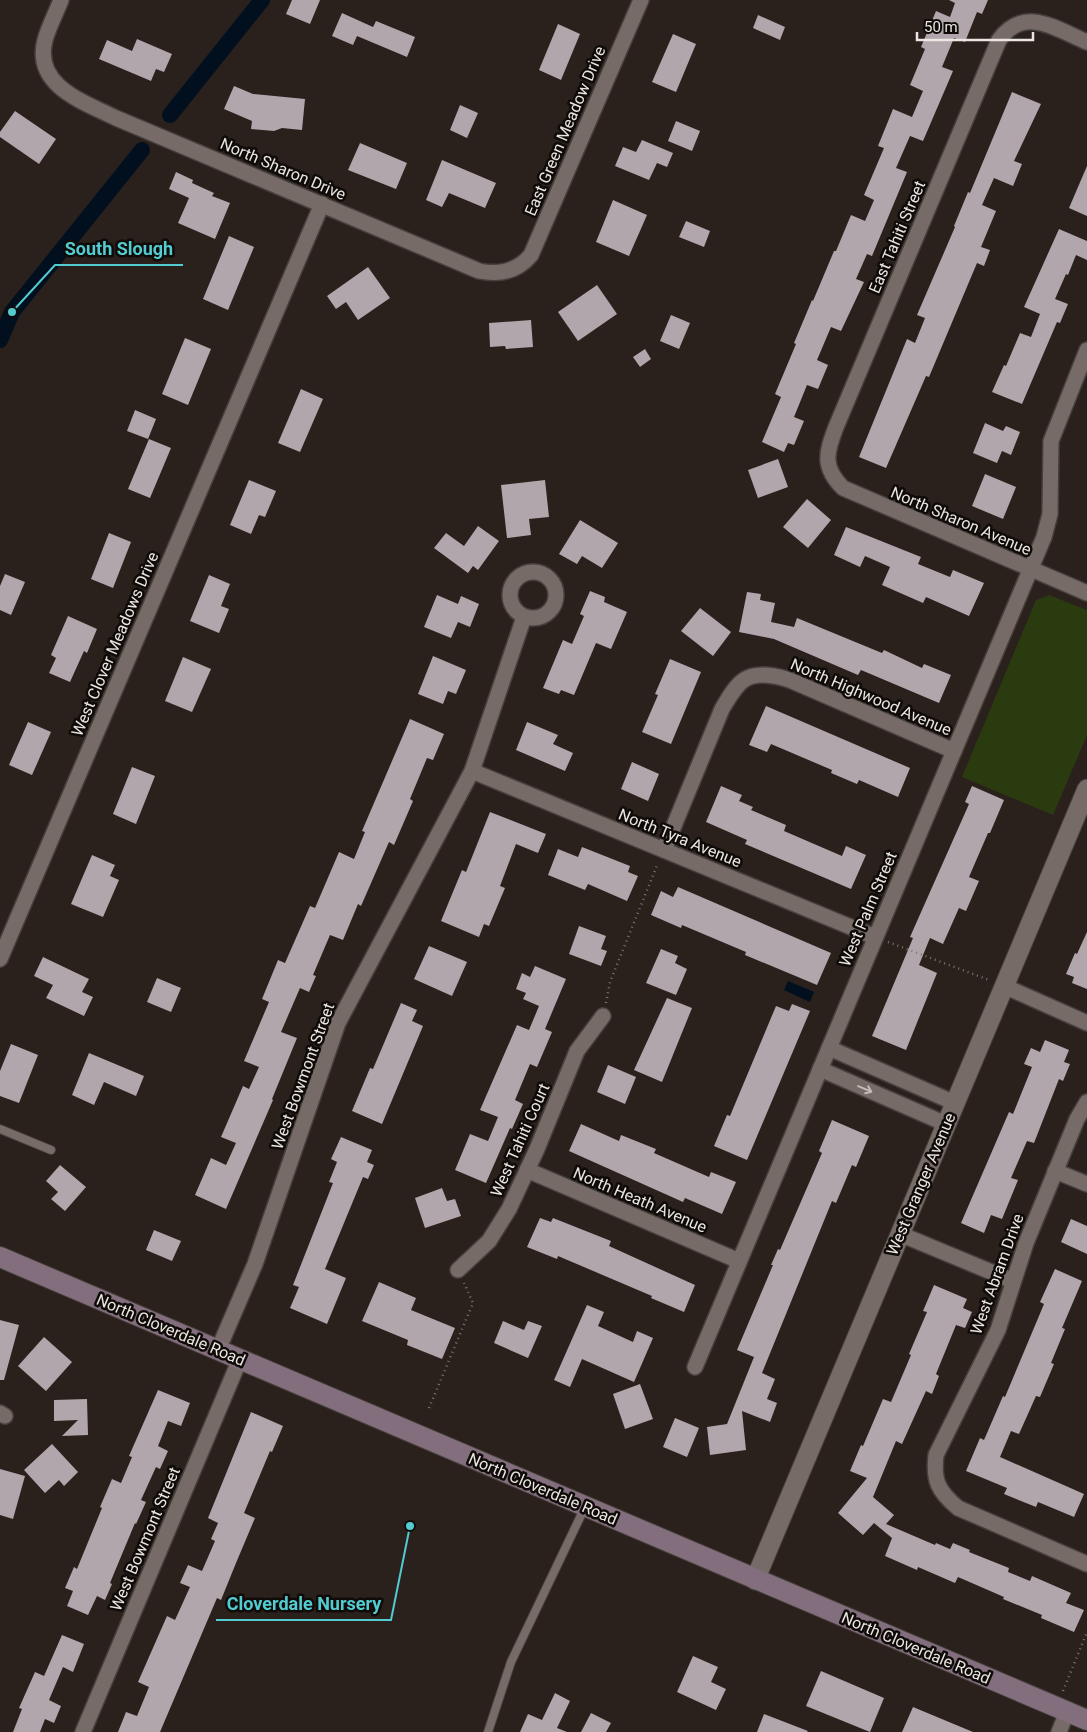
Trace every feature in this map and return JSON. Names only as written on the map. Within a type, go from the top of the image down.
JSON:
[{"type":"main road","name":"North Cloverdale Road","points":[[0,1258],[1087,1720]]},
{"type":"street","name":"North Sharon Drive","points":[[61,0],[45,41],[44,57],[48,73],[58,86],[70,96],[479,271],[494,274],[515,269]]},
{"type":"street","name":"East Green Meadow Drive","points":[[515,269],[524,264],[531,255],[641,0]]},
{"type":"street","name":"East Tahiti Street","points":[[829,471],[827,455],[836,427],[999,40],[1006,29],[1015,24],[1028,21],[1037,22],[1087,42]]},
{"type":"street","name":"West Clover Meadows Drive","points":[[0,959],[322,204]]},
{"type":"street","name":"West Palm Street","points":[[695,1367],[1044,537],[1050,514],[1051,440],[1087,350]]},
{"type":"street","name":"North Sharon Avenue","points":[[829,471],[843,488],[1087,593]]},
{"type":"street","name":"West Bowmont Street","points":[[218,1350],[255,1264],[338,1023],[472,771],[524,617]]},
{"type":"street","name":"North Highwood Avenue","points":[[664,850],[722,709],[745,679],[767,675],[792,681],[954,751]]},
{"type":"street","name":"North Tyra Avenue","points":[[472,771],[875,937]]},
{"type":"street","name":"West Granger Avenue","points":[[755,1580],[1087,789]]},
{"type":"street","points":[[1004,986],[1087,1023]]},
{"type":"street","name":"West Tahiti Court","points":[[458,1270],[489,1241],[509,1209],[576,1051],[603,1016]]},
{"type":"street","points":[[829,1048],[955,1103]]},
{"type":"street","points":[[820,1069],[946,1124]]},
{"type":"street","name":"West Abram Drive","points":[[1087,1102],[1077,1119],[1026,1243],[998,1330],[936,1455],[934,1471],[937,1486],[946,1498],[958,1508],[1087,1564]]},
{"type":"street","name":"North Heath Avenue","points":[[527,1170],[739,1262]]},
{"type":"street","points":[[1055,1171],[1087,1184]]},
{"type":"street","points":[[900,1234],[1013,1281]]},
{"type":"street","name":"West Bowmont Street","points":[[83,1732],[240,1359]]},
{"type":"street","points":[[1059,1732],[1062,1710]]},
{"type":"lane","points":[[0,1129],[52,1150]]},
{"type":"lane","points":[[488,1732],[511,1662],[585,1507]]},
{"type":"path","points":[[603,1016],[610,982],[664,850]]},
{"type":"path","points":[[875,937],[1004,986]]},
{"type":"path","points":[[429,1408],[473,1303],[458,1270]]},
{"type":"path","points":[[1062,1710],[1087,1632]]},
{"type":"green space","points":[[1049,595],[1087,610],[1087,735],[1053,815],[962,777],[1036,600]]},
{"type":"water","points":[[788,981],[814,992],[810,1002],[784,990]]},
{"type":"building","points":[[292,0],[320,0],[310,24],[286,14]]},
{"type":"building","points":[[949,0],[988,0],[982,14],[977,12],[965,42],[954,38],[942,67],[953,71],[923,141],[910,136],[896,168],[907,172],[872,256],[867,254],[856,279],[864,282],[841,331],[831,327],[817,360],[828,365],[818,389],[807,385],[794,417],[804,421],[794,445],[788,443],[784,452],[762,442],[781,397],[775,394],[812,300],[851,215],[865,221],[874,200],[864,195],[884,148],[878,146],[893,109],[912,117],[923,91],[910,85],[925,49],[921,47],[936,11],[950,17],[955,3]]},
{"type":"building","points":[[342,13],[373,27],[376,21],[415,37],[407,57],[357,36],[353,45],[332,36]]},
{"type":"building","points":[[758,15],[785,27],[780,40],[753,28]]},
{"type":"building","points":[[558,24],[580,34],[561,80],[539,70]]},
{"type":"building","points":[[673,34],[696,44],[676,92],[652,82]]},
{"type":"building","points":[[137,39],[172,54],[164,72],[156,69],[151,81],[99,59],[107,40],[132,51]]},
{"type":"building","points":[[234,86],[253,94],[305,99],[302,130],[282,128],[274,131],[251,129],[252,121],[224,109]]},
{"type":"building","points":[[1012,92],[1041,104],[1014,161],[1022,164],[1013,186],[994,178],[982,205],[996,211],[981,247],[990,250],[984,266],[977,263],[929,377],[926,376],[886,468],[859,457],[907,339],[915,343],[925,318],[917,315]]},
{"type":"building","points":[[460,105],[478,113],[467,138],[450,130]]},
{"type":"building","points":[[15,111],[56,139],[39,164],[0,137],[0,132]]},
{"type":"building","points":[[676,121],[700,131],[692,151],[668,141]]},
{"type":"building","points":[[642,140],[673,153],[667,167],[657,163],[649,180],[615,166],[623,147],[636,152]]},
{"type":"building","points":[[360,143],[407,163],[396,189],[348,170]]},
{"type":"building","points":[[442,160],[496,183],[485,208],[449,193],[442,207],[426,200]]},
{"type":"building","points":[[1087,166],[1087,216],[1069,208]]},
{"type":"building","points":[[176,172],[193,180],[192,183],[214,193],[212,196],[230,203],[215,239],[178,223],[189,198],[169,189]]},
{"type":"building","points":[[613,200],[647,215],[629,256],[596,242]]},
{"type":"building","points":[[686,221],[710,231],[704,247],[679,237]]},
{"type":"building","points":[[1059,229],[1087,241],[1087,260],[1076,255],[1068,275],[1066,274],[1055,299],[1068,304],[1060,323],[1057,322],[1022,404],[992,392],[1004,365],[1006,366],[1020,333],[1031,337],[1040,314],[1024,307]]},
{"type":"building","points":[[229,236],[254,247],[228,310],[203,299]]},
{"type":"building","points":[[368,267],[390,298],[358,320],[346,302],[336,309],[327,296]]},
{"type":"building","points":[[597,285],[617,314],[578,341],[558,312]]},
{"type":"building","points":[[671,315],[690,323],[679,349],[660,341]]},
{"type":"building","points":[[531,320],[533,347],[506,349],[505,346],[490,347],[489,323]]},
{"type":"building","points":[[185,338],[211,349],[188,405],[162,394]]},
{"type":"building","points":[[645,349],[651,359],[640,367],[633,357]]},
{"type":"building","points":[[301,389],[323,399],[300,452],[278,443]]},
{"type":"building","points":[[135,410],[156,419],[148,439],[127,431]]},
{"type":"building","points":[[985,423],[1003,431],[1006,426],[1020,432],[1011,455],[1002,451],[997,463],[973,453]]},
{"type":"building","points":[[149,439],[171,448],[150,498],[128,489]]},
{"type":"building","points":[[778,459],[788,487],[758,498],[748,470]]},
{"type":"building","points":[[985,474],[1016,487],[1003,519],[972,506]]},
{"type":"building","points":[[249,480],[276,491],[265,517],[259,515],[251,534],[230,525]]},
{"type":"building","points":[[545,480],[549,517],[529,519],[531,535],[507,538],[501,485]]},
{"type":"building","points":[[807,499],[831,520],[808,548],[783,527]]},
{"type":"building","points":[[580,520],[618,543],[602,568],[582,556],[577,564],[559,554]]},
{"type":"building","points":[[478,526],[499,541],[478,570],[473,566],[468,573],[434,548],[446,533],[464,546]]},
{"type":"building","points":[[846,527],[921,557],[918,564],[950,577],[953,570],[984,583],[969,616],[926,597],[923,603],[882,585],[890,567],[865,556],[860,567],[834,555]]},
{"type":"building","points":[[109,533],[131,542],[113,588],[91,579]]},
{"type":"building","points":[[5,574],[25,582],[11,615],[0,610],[0,586]]},
{"type":"building","points":[[209,575],[230,584],[221,606],[229,609],[219,633],[190,621]]},
{"type":"building","points":[[590,591],[605,597],[604,602],[627,612],[611,649],[596,643],[574,695],[561,690],[559,694],[543,688],[563,640],[572,644],[584,616],[580,614]]},
{"type":"building","points":[[747,592],[761,594],[760,600],[775,603],[771,622],[794,627],[797,618],[882,653],[884,650],[922,668],[924,664],[951,675],[939,703],[861,670],[858,675],[774,639],[739,632]]},
{"type":"building","points":[[437,595],[458,604],[461,596],[479,604],[470,627],[458,622],[451,638],[424,627]]},
{"type":"building","points":[[700,608],[731,632],[713,656],[681,631]]},
{"type":"building","points":[[68,616],[97,629],[87,653],[84,651],[70,682],[49,673],[56,658],[51,655]]},
{"type":"building","points":[[433,656],[466,670],[456,694],[448,691],[443,704],[418,694]]},
{"type":"building","points":[[183,657],[211,669],[192,712],[165,701]]},
{"type":"building","points":[[670,659],[701,672],[671,744],[642,732],[658,695],[655,694]]},
{"type":"building","points":[[766,706],[910,768],[898,797],[859,780],[857,784],[831,773],[832,770],[771,744],[767,752],[749,745]]},
{"type":"building","points":[[410,719],[444,734],[433,760],[427,758],[410,799],[413,801],[394,845],[389,842],[361,906],[358,904],[343,940],[330,935],[313,975],[316,976],[309,992],[300,988],[281,1032],[297,1038],[273,1100],[226,1209],[195,1195],[211,1158],[226,1165],[236,1143],[221,1137],[243,1086],[249,1089],[259,1067],[244,1061],[269,1002],[262,999],[278,960],[285,963],[310,906],[315,908],[339,852],[354,859],[365,832],[362,831]]},
{"type":"building","points":[[28,722],[51,732],[32,775],[9,765]]},
{"type":"building","points":[[527,722],[558,735],[553,744],[573,753],[565,771],[516,750]]},
{"type":"building","points":[[632,762],[659,774],[648,801],[621,789]]},
{"type":"building","points":[[132,767],[155,776],[136,824],[113,814]]},
{"type":"building","points":[[721,786],[742,795],[739,801],[753,807],[751,810],[786,825],[784,831],[842,856],[846,846],[866,855],[851,889],[745,844],[747,840],[706,822]]},
{"type":"building","points":[[972,786],[1004,800],[969,877],[979,881],[966,911],[959,908],[943,944],[930,938],[919,965],[937,973],[906,1050],[872,1036],[913,938],[910,937],[969,804],[965,802]]},
{"type":"building","points":[[490,812],[546,834],[538,853],[516,844],[500,886],[505,888],[489,926],[484,924],[479,937],[441,921],[462,870],[466,872]]},
{"type":"building","points":[[582,847],[630,866],[628,872],[638,876],[627,901],[588,884],[585,890],[548,875],[558,849],[578,857]]},
{"type":"building","points":[[92,855],[115,865],[110,876],[119,880],[103,917],[71,904]]},
{"type":"building","points":[[678,887],[831,953],[817,985],[745,955],[746,952],[682,925],[681,928],[651,915],[661,891],[673,897]]},
{"type":"building","points":[[579,926],[606,936],[601,949],[607,951],[601,966],[569,954]]},
{"type":"building","points":[[1087,932],[1087,989],[1072,983],[1074,977],[1066,974]]},
{"type":"building","points":[[429,946],[467,962],[452,996],[414,979]]},
{"type":"building","points":[[661,949],[678,956],[675,963],[687,969],[676,995],[646,983]]},
{"type":"building","points":[[43,957],[89,979],[82,992],[93,997],[84,1016],[46,998],[53,985],[34,976]]},
{"type":"building","points":[[535,966],[566,979],[545,1029],[552,1032],[537,1067],[530,1064],[515,1100],[523,1104],[512,1129],[510,1128],[486,1183],[455,1170],[470,1134],[488,1141],[498,1117],[480,1110],[517,1025],[529,1030],[539,1006],[523,999],[526,993],[516,989],[522,973],[530,977]]},
{"type":"building","points":[[157,978],[181,988],[171,1012],[147,1002]]},
{"type":"building","points":[[667,998],[692,1008],[662,1082],[634,1070]]},
{"type":"building","points":[[401,1003],[417,1010],[412,1021],[423,1026],[382,1124],[352,1111],[370,1068],[373,1069]]},
{"type":"building","points":[[792,1004],[810,1011],[747,1160],[714,1146],[727,1115],[730,1116],[776,1006],[789,1011]]},
{"type":"building","points":[[1045,1040],[1069,1050],[1064,1062],[1070,1064],[1063,1081],[1059,1079],[1034,1143],[1027,1141],[1011,1178],[1018,1180],[1002,1219],[991,1215],[984,1233],[961,1223],[1009,1112],[1013,1114],[1032,1067],[1024,1064],[1031,1048],[1040,1052]]},
{"type":"building","points":[[11,1044],[38,1055],[19,1103],[0,1096],[0,1071]]},
{"type":"building","points":[[89,1053],[144,1076],[136,1096],[104,1082],[94,1105],[72,1095]]},
{"type":"building","points":[[608,1065],[636,1077],[625,1104],[597,1092]]},
{"type":"building","points":[[832,1120],[869,1136],[856,1167],[852,1165],[836,1203],[832,1201],[762,1373],[775,1379],[767,1399],[777,1403],[770,1422],[742,1411],[746,1450],[710,1455],[707,1427],[727,1424],[754,1357],[737,1350],[773,1265],[771,1265],[778,1249],[780,1250],[822,1153],[819,1151]]},
{"type":"building","points":[[581,1124],[619,1141],[621,1135],[656,1149],[654,1153],[709,1177],[711,1172],[736,1182],[722,1214],[685,1198],[683,1202],[569,1151]]},
{"type":"building","points":[[341,1137],[372,1150],[367,1162],[374,1165],[368,1179],[363,1177],[325,1269],[346,1278],[327,1324],[290,1308],[299,1287],[293,1285],[333,1183],[329,1182],[337,1162],[331,1159]]},
{"type":"building","points":[[60,1165],[86,1187],[65,1211],[51,1199],[58,1192],[46,1181]]},
{"type":"building","points":[[442,1188],[447,1201],[455,1199],[461,1216],[425,1228],[415,1198]]},
{"type":"building","points":[[540,1218],[551,1222],[553,1218],[611,1241],[609,1246],[695,1285],[684,1312],[651,1298],[652,1296],[558,1256],[557,1259],[527,1247]]},
{"type":"building","points":[[1071,1219],[1087,1226],[1087,1254],[1061,1242]]},
{"type":"building","points":[[154,1230],[181,1241],[172,1261],[146,1250]]},
{"type":"building","points":[[1055,1269],[1082,1281],[1062,1328],[1065,1329],[1051,1363],[1054,1364],[1040,1397],[1036,1396],[1019,1434],[1011,1431],[1000,1457],[1084,1494],[1074,1517],[1038,1502],[1036,1507],[1004,1494],[1007,1488],[966,1471],[980,1438],[984,1440],[1003,1396],[1005,1397],[1044,1304],[1040,1302]]},
{"type":"building","points":[[379,1282],[416,1298],[411,1310],[455,1328],[442,1359],[407,1345],[408,1340],[362,1321]]},
{"type":"building","points":[[934,1285],[967,1299],[963,1308],[972,1312],[965,1328],[956,1325],[936,1374],[939,1376],[932,1394],[926,1391],[902,1444],[896,1441],[873,1497],[894,1515],[886,1524],[935,1545],[936,1543],[950,1549],[953,1543],[970,1550],[969,1552],[1009,1568],[1008,1572],[1030,1581],[1032,1576],[1071,1593],[1066,1603],[1084,1610],[1074,1632],[1041,1618],[1042,1615],[958,1577],[955,1583],[918,1567],[917,1570],[885,1556],[892,1538],[874,1523],[863,1535],[838,1513],[867,1478],[850,1471],[883,1399],[891,1402],[927,1312],[923,1311]]},
{"type":"building","points":[[587,1305],[604,1312],[598,1326],[633,1342],[637,1331],[653,1338],[634,1382],[582,1359],[570,1387],[554,1380]]},
{"type":"building","points":[[0,1320],[19,1325],[4,1380],[0,1380]]},
{"type":"building","points":[[503,1321],[524,1330],[528,1321],[542,1326],[528,1358],[494,1343]]},
{"type":"building","points":[[44,1337],[72,1362],[46,1391],[18,1366]]},
{"type":"building","points":[[640,1384],[653,1419],[625,1429],[613,1394]]},
{"type":"building","points":[[158,1390],[190,1403],[181,1426],[168,1421],[158,1446],[168,1451],[160,1469],[156,1467],[141,1500],[146,1502],[135,1523],[110,1583],[112,1584],[105,1600],[97,1596],[88,1615],[67,1606],[73,1591],[65,1588],[74,1567],[77,1569],[112,1479],[121,1483],[132,1457],[129,1456]]},
{"type":"building","points":[[87,1399],[88,1435],[62,1436],[78,1420],[54,1421],[54,1400]]},
{"type":"building","points":[[251,1412],[283,1426],[272,1452],[270,1451],[244,1513],[255,1518],[221,1600],[217,1598],[160,1732],[118,1732],[126,1712],[137,1716],[149,1687],[138,1682],[167,1616],[175,1620],[190,1587],[180,1583],[188,1565],[202,1571],[215,1541],[211,1539],[218,1523],[208,1518]]},
{"type":"building","points":[[675,1418],[699,1428],[687,1457],[663,1447]]},
{"type":"building","points":[[52,1444],[78,1472],[64,1486],[59,1480],[45,1493],[24,1470]]},
{"type":"building","points":[[0,1469],[25,1476],[13,1519],[0,1515]]},
{"type":"building","points":[[62,1635],[84,1644],[73,1672],[63,1667],[49,1700],[61,1706],[54,1723],[45,1719],[40,1732],[13,1732],[22,1709],[19,1708],[35,1672],[44,1676]]},
{"type":"building","points":[[693,1656],[718,1667],[711,1682],[726,1689],[716,1710],[677,1692]]},
{"type":"building","points":[[821,1671],[884,1698],[870,1732],[806,1706]]},
{"type":"building","points":[[555,1693],[570,1701],[557,1728],[567,1732],[520,1732],[528,1714],[542,1720]]},
{"type":"building","points":[[913,1707],[973,1732],[902,1732]]},
{"type":"building","points":[[591,1713],[611,1723],[606,1732],[581,1732]]},
{"type":"building","points":[[764,1714],[808,1731],[757,1732]]},
{"type":"waterway","points":[[170,115],[262,0]]},
{"type":"waterway","points":[[0,340],[12,312],[142,150]]},
{"type":"place","name":"South Slough","points":[[12,312]]},
{"type":"place","name":"Cloverdale Nursery","points":[[410,1526]]}]
